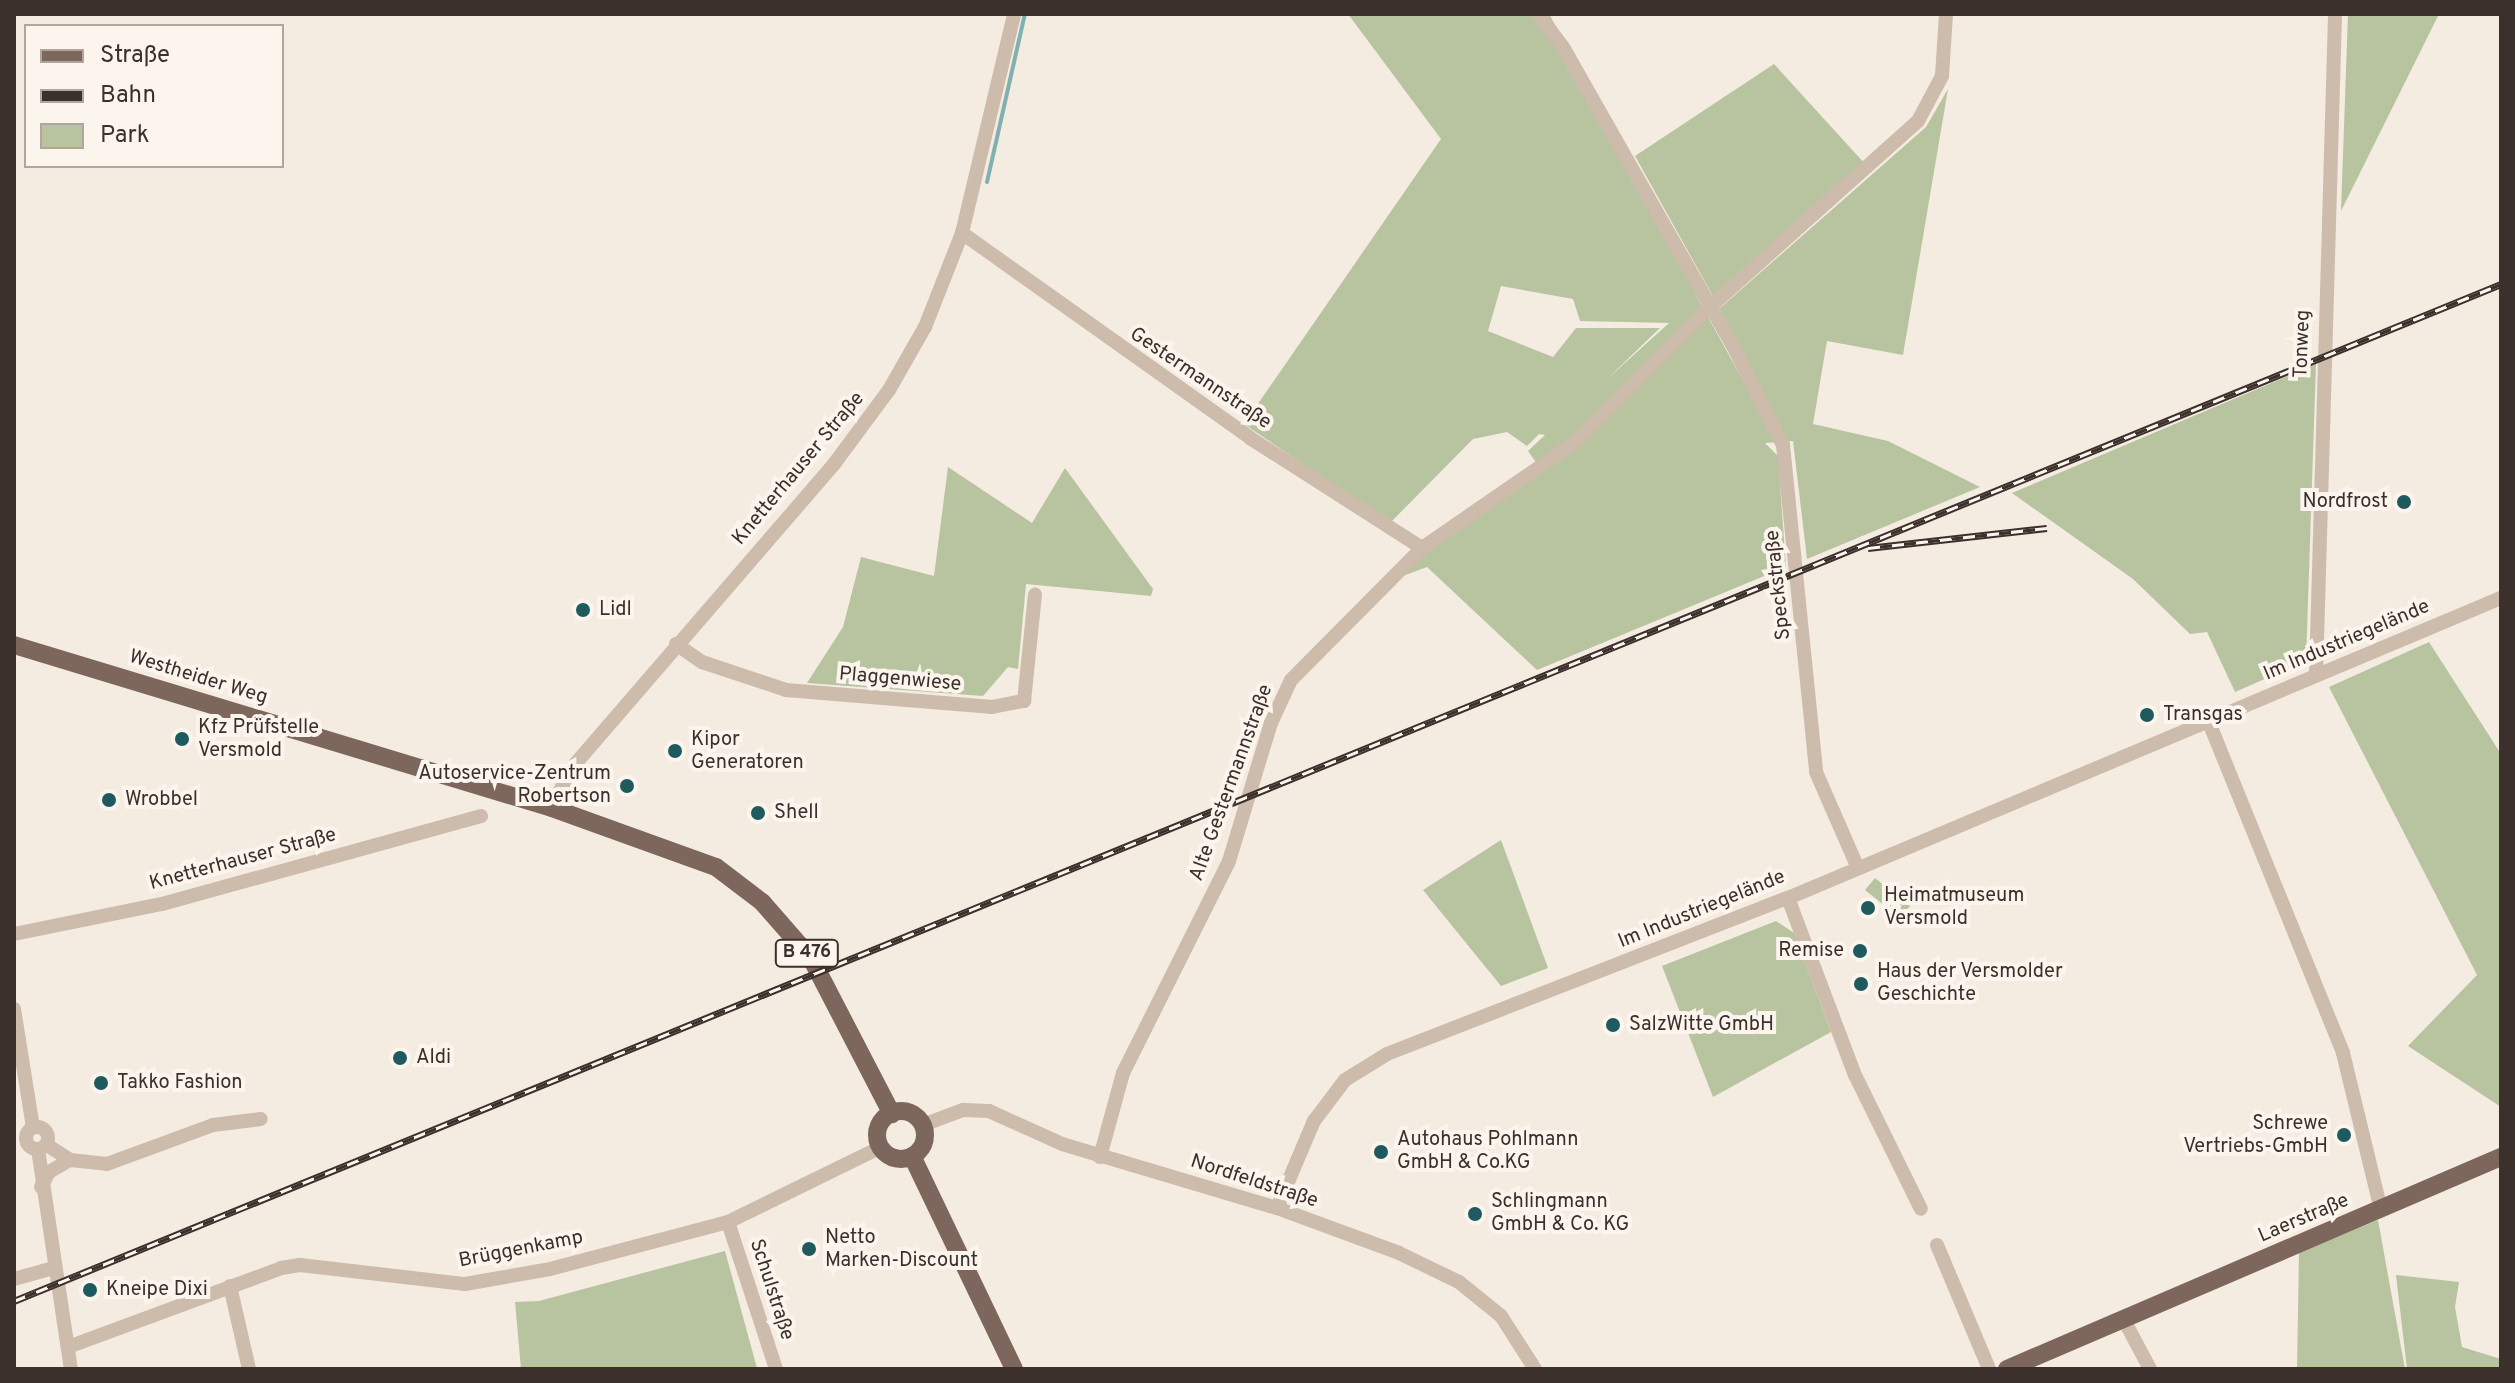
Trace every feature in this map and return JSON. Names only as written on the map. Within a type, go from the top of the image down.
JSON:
[{"type":"main road","name":"Westheider Weg","points":[[14,645],[552,808],[705,863],[747,888],[816,965],[892,1114]]},
{"type":"main road","points":[[892,1114],[913,1114],[923,1125],[924,1143],[912,1156],[898,1159],[881,1147],[880,1124],[892,1114]]},
{"type":"main road","points":[[912,1156],[1014,1369]]},
{"type":"main road","name":"Laerstraße","points":[[2007,1369],[2501,1157]]},
{"type":"street","name":"Knetterhauser Straße","points":[[552,808],[570,770],[834,464],[880,403],[925,327],[962,233],[1014,14]]},
{"type":"street","name":"Speckstraße","points":[[1538,14],[1563,47],[1710,307],[1783,445],[1816,772],[1858,868]]},
{"type":"street","points":[[1422,548],[1573,444],[1710,307],[1918,121],[1942,76],[1946,14]]},
{"type":"street","name":"Tonweg","points":[[2316,675],[2335,14]]},
{"type":"street","name":"Gestermannstraße","points":[[962,233],[1250,438],[1422,548]]},
{"type":"street","name":"Alte Gestermannstraße","points":[[1100,1157],[1134,1047],[1229,861],[1279,702],[1291,680],[1338,629],[1422,548]]},
{"type":"street","name":"Plaggenwiese","points":[[676,644],[702,662],[786,690],[992,707],[1024,701],[1035,595]]},
{"type":"street","name":"Im Industriegelände","points":[[1277,1208],[1314,1121],[1345,1080],[1377,1060],[1788,898],[2501,598]]},
{"type":"street","points":[[2208,720],[2343,1053],[2381,1210]]},
{"type":"street","name":"Knetterhauser Straße","points":[[14,934],[162,904],[481,816]]},
{"type":"street","points":[[1788,898],[1855,1075],[1921,1209]]},
{"type":"street","points":[[14,1009],[24,1136],[47,1131],[41,1187],[71,1369]]},
{"type":"street","name":"Nordfeldstraße","points":[[923,1125],[963,1110],[989,1111],[1100,1157],[1277,1208],[1399,1253],[1459,1282],[1501,1316],[1535,1369]]},
{"type":"street","points":[[43,1147],[70,1160],[114,1163],[213,1125],[261,1119]]},
{"type":"street","name":"Brüggenkamp","points":[[68,1347],[230,1286],[300,1265],[465,1284],[550,1269],[728,1222],[881,1147]]},
{"type":"street","points":[[41,1187],[49,1172],[70,1160]]},
{"type":"street","name":"Schulstraße","points":[[728,1222],[776,1369]]},
{"type":"street","points":[[1937,1245],[1989,1369]]},
{"type":"street","points":[[14,1279],[54,1268]]},
{"type":"street","points":[[230,1286],[249,1369]]},
{"type":"street","points":[[2124,1320],[2150,1369]]},
{"type":"green space","points":[[1348,14],[1549,14],[1630,158],[1697,297],[1763,417],[1719,309],[1926,127],[1948,89],[1903,355],[1827,341],[1813,424],[1888,441],[1980,487],[1807,559],[1793,441],[1765,443],[1778,456],[1786,567],[1537,670],[1427,567],[1392,580],[1424,551],[1543,472],[1528,451],[1545,435],[1539,434],[1527,446],[1507,432],[1473,439],[1390,523],[1244,424],[1441,139]],"holes":[[[1501,286],[1573,299],[1580,321],[1669,323],[1606,380],[1660,328],[1576,328],[1553,357],[1488,331]]]},
{"type":"green space","points":[[2348,14],[2439,14],[2341,211]]},
{"type":"green space","points":[[1774,64],[1866,165],[1714,298],[1635,156]]},
{"type":"green space","points":[[2316,364],[2306,661],[2235,692],[2207,632],[2190,634],[2133,579],[2012,493]]},
{"type":"green space","points":[[948,467],[1032,523],[1065,468],[1153,589],[1151,596],[1026,584],[1018,669],[1008,667],[983,696],[807,683],[843,627],[861,557],[934,576]]},
{"type":"green space","points":[[2429,642],[2501,754],[2501,1107],[2408,1046],[2477,975],[2329,687]]},
{"type":"green space","points":[[1501,840],[1548,968],[1501,986],[1423,890]]},
{"type":"green space","points":[[1875,878],[1910,906],[1900,918],[1865,890]]},
{"type":"green space","points":[[1776,921],[1794,933],[1831,1032],[1713,1097],[1662,966]]},
{"type":"green space","points":[[2378,1220],[2405,1369],[2297,1369],[2299,1252]]},
{"type":"green space","points":[[725,1251],[757,1368],[521,1369],[515,1302],[539,1301]]},
{"type":"green space","points":[[2396,1275],[2459,1282],[2455,1307],[2462,1347],[2501,1359],[2501,1369],[2407,1369]]},
{"type":"waterway","points":[[987,182],[1025,14]]},
{"type":"railway","points":[[14,1301],[2501,284]]},
{"type":"railway","points":[[1868,548],[2047,528]]},
{"type":"place","name":"Nordfrost","points":[[2404,502]]},
{"type":"place","name":"Lidl","points":[[583,610]]},
{"type":"place","name":"Transgas","points":[[2147,715]]},
{"type":"place","name":"Kfz Prüfstelle Versmold","points":[[182,739]]},
{"type":"place","name":"Kipor Generatoren","points":[[675,751]]},
{"type":"place","name":"Autoservice-Zentrum Robertson","points":[[627,786]]},
{"type":"place","name":"Wrobbel","points":[[109,800]]},
{"type":"place","name":"Shell","points":[[758,813]]},
{"type":"place","name":"Heimatmuseum Versmold","points":[[1868,908]]},
{"type":"place","name":"Remise","points":[[1860,951]]},
{"type":"place","name":"Haus der Versmolder Geschichte","points":[[1861,984]]},
{"type":"place","name":"SalzWitte GmbH","points":[[1613,1025]]},
{"type":"place","name":"Aldi","points":[[400,1058]]},
{"type":"place","name":"Takko Fashion","points":[[101,1083]]},
{"type":"place","name":"Schrewe Vertriebs-GmbH","points":[[2344,1135]]},
{"type":"place","name":"Autohaus Pohlmann GmbH & Co.KG","points":[[1381,1152]]},
{"type":"place","name":"Schlingmann GmbH & Co. KG","points":[[1475,1214]]},
{"type":"place","name":"Netto Marken-Discount","points":[[809,1249]]},
{"type":"place","name":"Kneipe Dixi","points":[[90,1290]]}]
